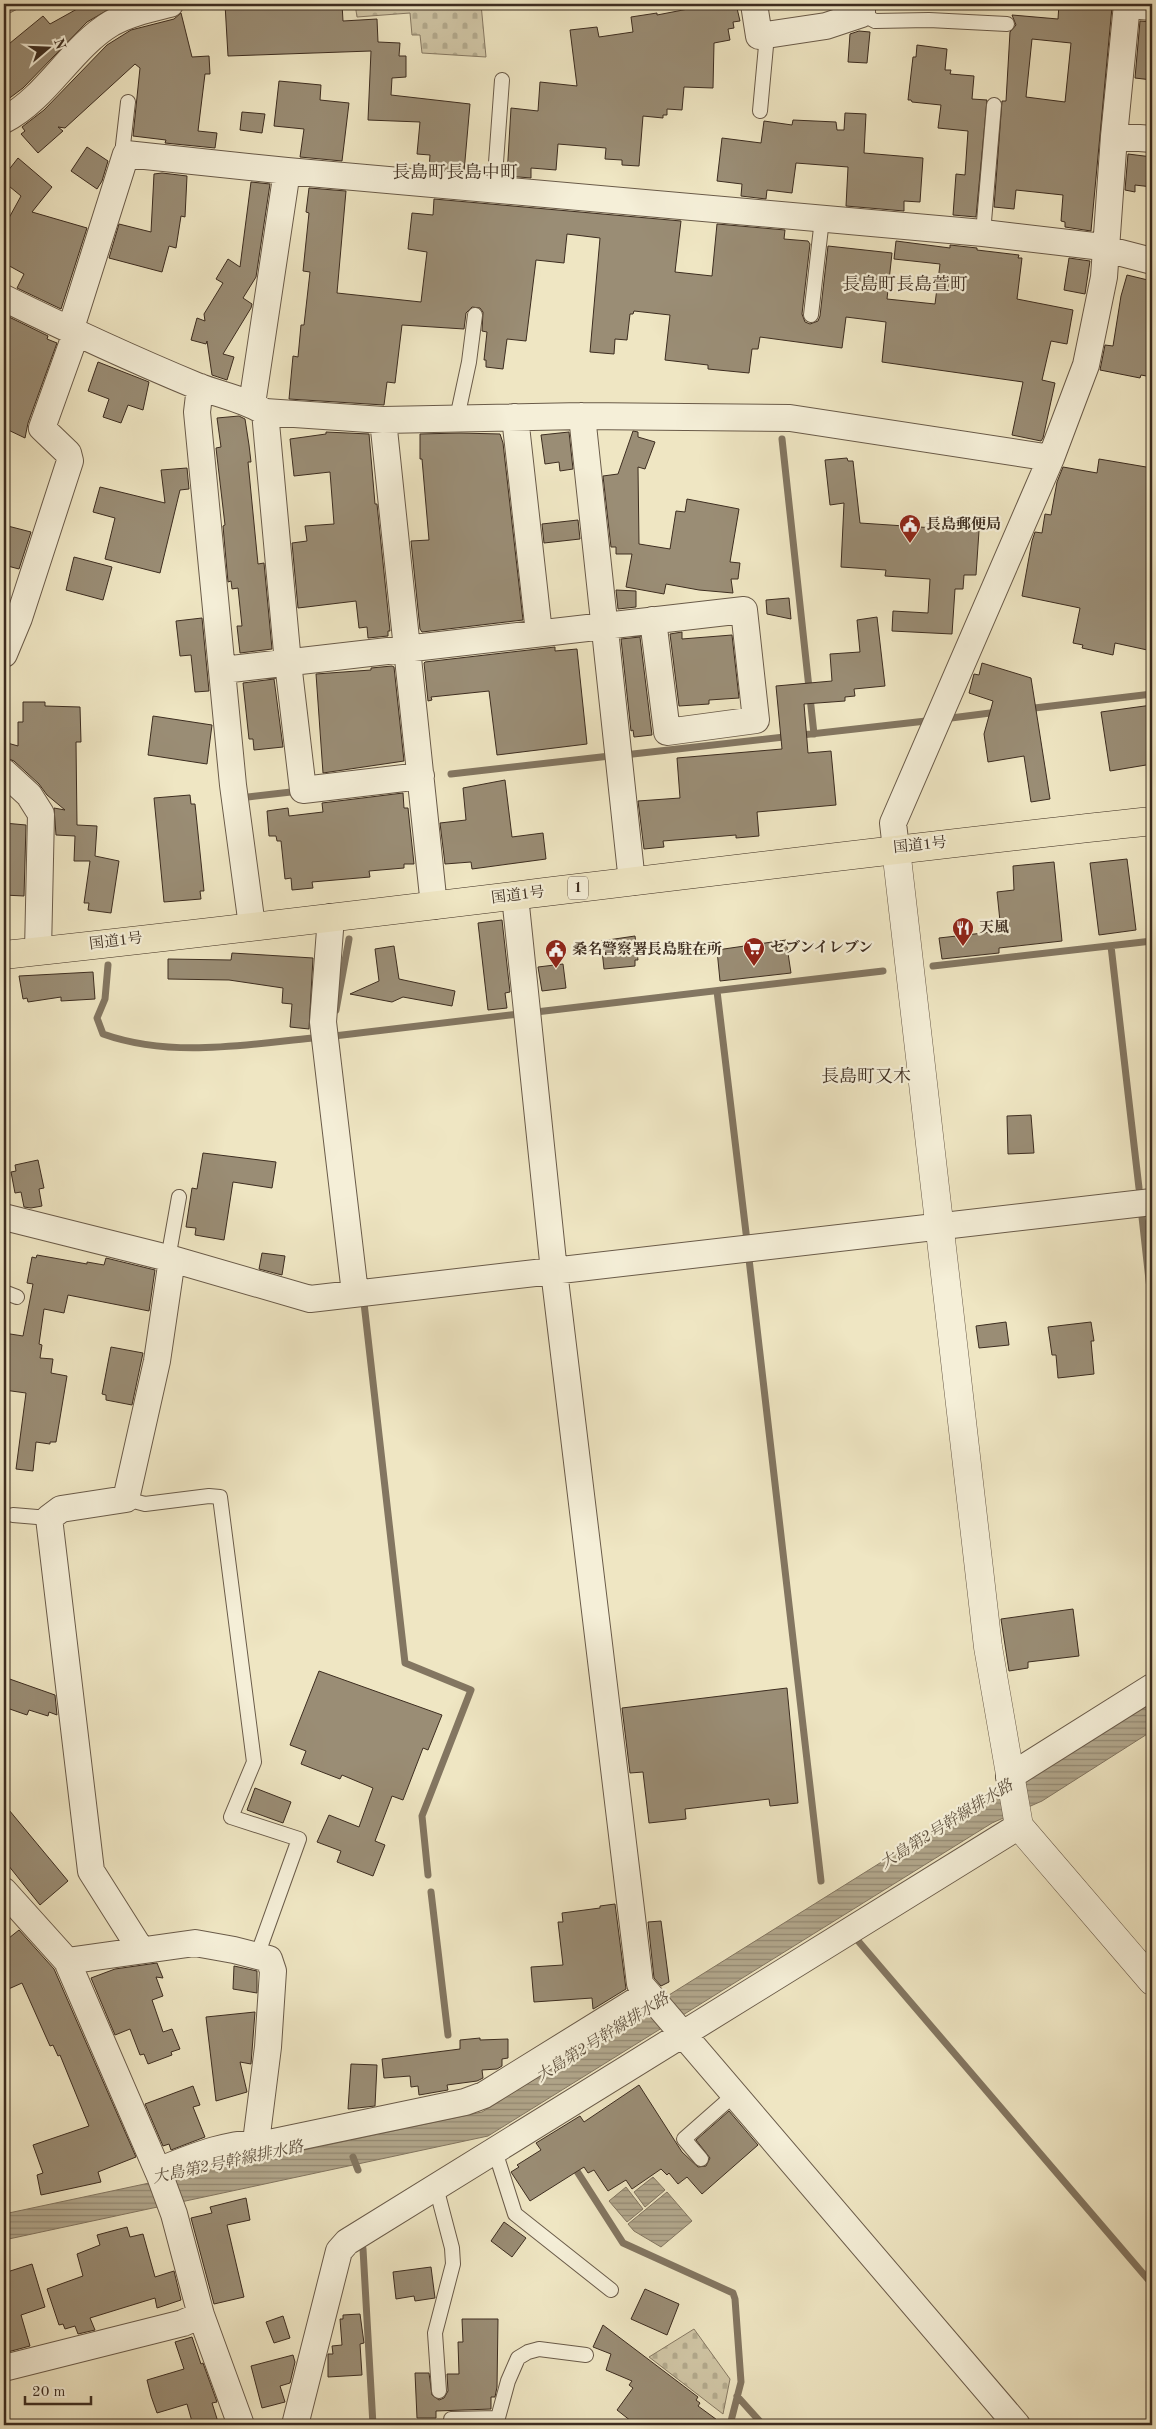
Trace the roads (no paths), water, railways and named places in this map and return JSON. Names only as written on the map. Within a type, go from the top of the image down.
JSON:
[{"type":"highway","name":"国道1号","points":[[4,955],[434,906],[896,849],[1152,821]]},
{"type":"street","points":[[4,120],[39,92],[96,35],[111,24],[128,16],[170,4]]},
{"type":"street","points":[[754,4],[759,36],[826,26],[862,9]]},
{"type":"street","points":[[1127,7],[1114,136],[1104,277],[1086,365],[1051,458],[893,823],[988,1647],[1018,1822],[1152,1981]]},
{"type":"street","points":[[1114,136],[1152,139]]},
{"type":"street","points":[[4,654],[19,618],[70,461],[68,453],[42,428],[73,332],[126,154],[286,171],[984,233],[1094,246],[1152,261]]},
{"type":"street","points":[[286,171],[258,408],[303,790],[420,776]]},
{"type":"street","points":[[4,299],[73,332],[200,387],[258,408],[383,420],[582,416],[790,418],[1051,458]]},
{"type":"street","points":[[200,387],[197,412],[234,785],[252,926]]},
{"type":"street","points":[[582,416],[632,882]]},
{"type":"street","points":[[515,417],[539,633]]},
{"type":"street","points":[[383,420],[434,906]]},
{"type":"street","points":[[222,670],[407,648],[606,626],[654,620],[744,610],[756,720],[667,732],[654,620]]},
{"type":"street","points":[[4,772],[28,795],[41,814],[38,951]]},
{"type":"street","points":[[514,896],[554,1270],[640,1984],[649,1997],[1017,2425]]},
{"type":"street","points":[[331,917],[323,1022],[355,1293]]},
{"type":"street","points":[[4,1217],[170,1259],[310,1299],[1152,1202]]},
{"type":"street","points":[[141,1950],[91,1871],[49,1518],[61,1509],[126,1500],[157,1361],[170,1259]]},
{"type":"street","points":[[1009,1777],[1152,1687]]},
{"type":"street","points":[[295,2425],[339,2251],[352,2239],[495,2151],[679,2031],[1018,1822]]},
{"type":"street","points":[[4,1891],[66,1961],[159,2174],[174,2214],[201,2316],[241,2425]]},
{"type":"street","points":[[66,1961],[195,1943],[269,1959],[273,1971],[268,2047],[256,2142]]},
{"type":"street","points":[[159,2174],[210,2150],[256,2142],[274,2142],[465,2102],[484,2095],[649,1997]]},
{"type":"street","points":[[4,2368],[174,2325],[201,2316]]},
{"type":"lane","points":[[1127,7],[1152,13]]},
{"type":"lane","points":[[862,9],[875,21],[929,20],[1008,24]]},
{"type":"lane","points":[[760,111],[767,35]]},
{"type":"lane","points":[[494,190],[502,80]]},
{"type":"lane","points":[[126,154],[123,145],[128,102]]},
{"type":"lane","points":[[984,233],[994,105]]},
{"type":"lane","points":[[811,315],[822,219]]},
{"type":"lane","points":[[457,418],[469,362],[475,315]]},
{"type":"lane","points":[[170,1259],[179,1197]]},
{"type":"lane","points":[[4,1292],[17,1297]]},
{"type":"lane","points":[[126,1500],[145,1504],[209,1496],[220,1497],[254,1762],[231,1817],[299,1839],[256,1956]]},
{"type":"lane","points":[[13,1515],[49,1518]]},
{"type":"lane","points":[[701,2158],[684,2139],[734,2095]]},
{"type":"lane","points":[[495,2151],[515,2214],[611,2290]]},
{"type":"lane","points":[[436,2187],[452,2248],[454,2264],[435,2333],[439,2391]]},
{"type":"lane","points":[[451,2419],[497,2422],[508,2381],[518,2358],[528,2352],[539,2349],[586,2355]]},
{"type":"water","points":[[4,4],[27,4],[4,16]]},
{"type":"water","name":"大島第2号幹線排水路","points":[[1152,1701],[1152,1731],[1042,1801],[992,1823],[488,2136],[4,2240],[4,2214],[482,2112],[979,1801],[1031,1777]]},
{"type":"water","points":[[653,2177],[665,2190],[645,2207],[634,2192]]},
{"type":"water","points":[[626,2187],[643,2209],[627,2222],[609,2201]]},
{"type":"water","points":[[667,2192],[692,2221],[661,2247],[634,2231],[628,2224]]},
{"type":"waterway","points":[[782,439],[814,734]]},
{"type":"waterway","points":[[1026,709],[1152,694]]},
{"type":"waterway","points":[[951,718],[998,712]]},
{"type":"waterway","points":[[624,755],[926,721]]},
{"type":"waterway","points":[[451,774],[610,756]]},
{"type":"waterway","points":[[248,797],[291,792]]},
{"type":"waterway","points":[[336,1010],[349,939]]},
{"type":"waterway","points":[[933,966],[1152,941]]},
{"type":"waterway","points":[[1111,946],[1139,1188]]},
{"type":"waterway","points":[[108,965],[105,999],[97,1018],[103,1034],[155,1046],[181,1048],[234,1046],[313,1038]]},
{"type":"waterway","points":[[536,1012],[883,971]]},
{"type":"waterway","points":[[717,991],[747,1241]]},
{"type":"waterway","points":[[334,1036],[519,1014]]},
{"type":"waterway","points":[[1142,1217],[1152,1307]]},
{"type":"waterway","points":[[749,1259],[821,1881]]},
{"type":"waterway","points":[[364,1303],[405,1663],[471,1690],[422,1816],[428,1875]]},
{"type":"waterway","points":[[431,1892],[448,2035]]},
{"type":"waterway","points":[[859,1942],[1152,2284]]},
{"type":"waterway","points":[[353,2157],[358,2170]]},
{"type":"waterway","points":[[573,2165],[623,2243],[733,2293],[741,2382],[730,2425]]},
{"type":"waterway","points":[[363,2249],[373,2425]]},
{"type":"waterway","points":[[737,2396],[763,2425]]},
{"type":"place","name":"長島郵便局","points":[[910,544]]},
{"type":"place","name":"天風","points":[[963,947]]},
{"type":"place","name":"セブンイレブン","points":[[754,967]]},
{"type":"place","name":"桑名警察署長島駐在所","points":[[556,969]]},
{"type":"district","name":"長島町長島中町","points":[[455,173]]},
{"type":"district","name":"長島町長島萱町","points":[[905,285]]},
{"type":"district","name":"長島町又木","points":[[866,1077]]}]
